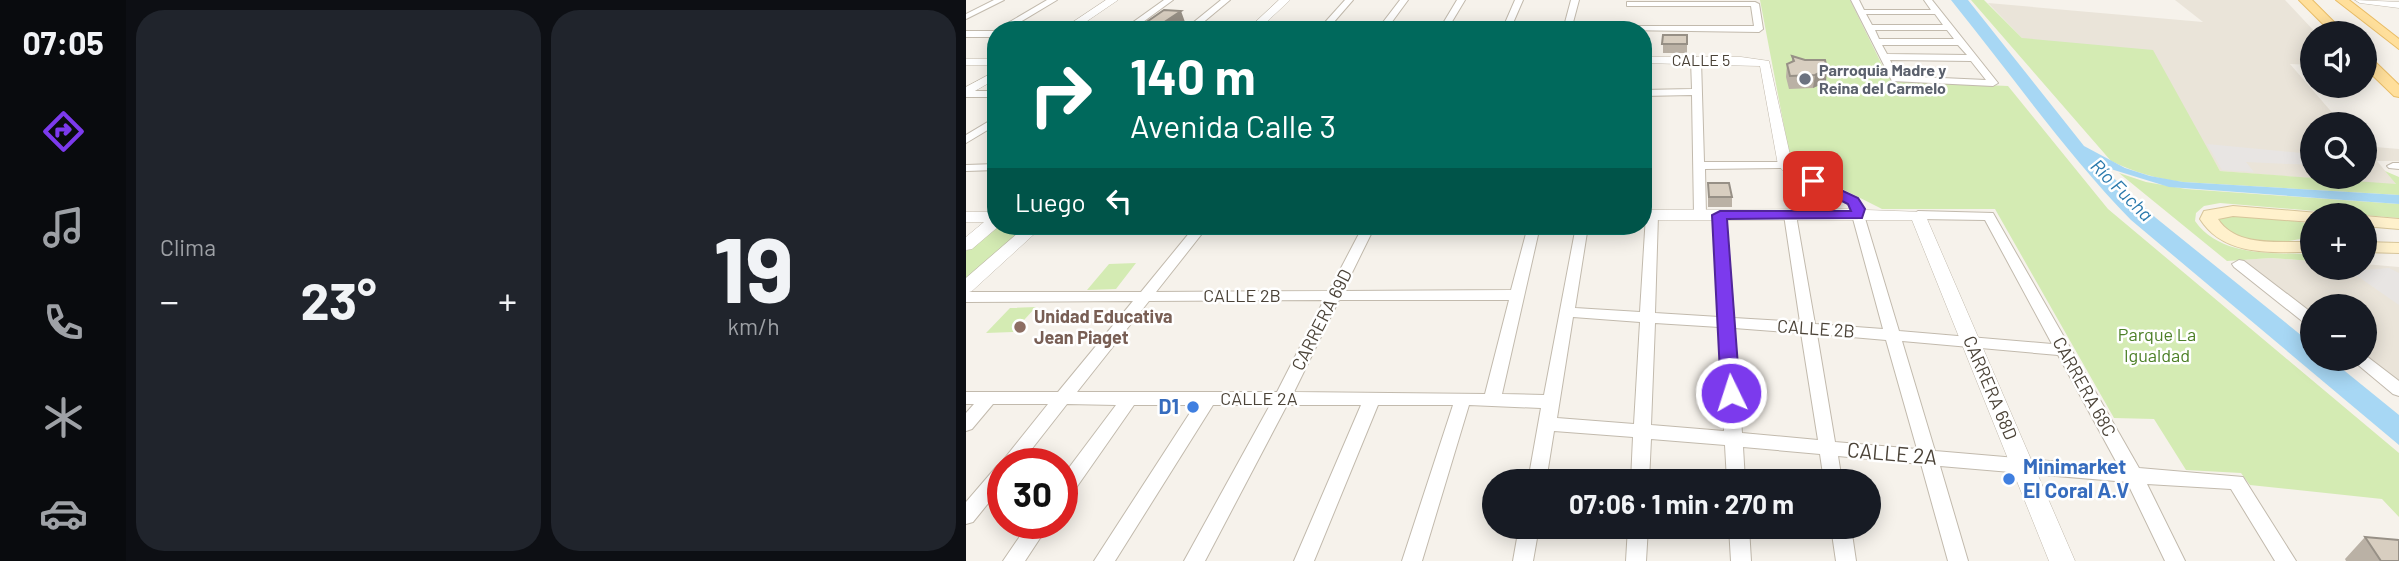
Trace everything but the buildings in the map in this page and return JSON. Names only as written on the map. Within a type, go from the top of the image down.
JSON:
[{"type":"main road","points":[[2305,0],[2327,21]]},
{"type":"main road","points":[[2346,0],[2397,42]]},
{"type":"main road","points":[[2377,72],[2399,93]]},
{"type":"main road","points":[[2300,217],[2216,212],[2208,219],[2218,232],[2228,239],[2254,245],[2300,245]]},
{"type":"main road","points":[[2377,225],[2399,228]]},
{"type":"main road","points":[[2377,231],[2399,228]]},
{"type":"main road","points":[[2377,247],[2399,248]]},
{"type":"street","points":[[966,18],[1000,0]]},
{"type":"street","points":[[1017,21],[1053,0]]},
{"type":"street","points":[[1080,21],[1113,0]]},
{"type":"street","points":[[1139,21],[1169,0]]},
{"type":"street","points":[[1199,21],[1226,0]]},
{"type":"street","points":[[1262,21],[1285,0]]},
{"type":"street","points":[[1330,21],[1349,0]]},
{"type":"street","points":[[1388,21],[1404,0]]},
{"type":"street","points":[[1448,21],[1461,0]]},
{"type":"street","points":[[1510,21],[1519,0]]},
{"type":"street","points":[[1569,21],[1574,0]]},
{"type":"street","points":[[1855,0],[1895,79],[1993,83],[1928,0]]},
{"type":"street","points":[[2360,0],[2399,5]]},
{"type":"street","points":[[1627,21],[1630,2],[1755,4],[1759,29],[1652,30]]},
{"type":"street","points":[[1861,12],[1938,12]]},
{"type":"street","points":[[1868,27],[1950,27]]},
{"type":"street","points":[[966,34],[987,33]]},
{"type":"street","points":[[1876,42],[1961,42]]},
{"type":"street","points":[[1883,57],[1973,58]]},
{"type":"street","points":[[1926,57],[1942,81]]},
{"type":"street","name":"CALLE 5","points":[[1652,60],[1758,61],[1766,66],[1785,165]]},
{"type":"street","points":[[1696,60],[1700,215]]},
{"type":"street","points":[[966,62],[987,62]]},
{"type":"street","points":[[966,93],[987,80]]},
{"type":"street","points":[[1652,93],[1697,92]]},
{"type":"street","points":[[966,93],[987,94]]},
{"type":"street","points":[[966,140],[987,126]]},
{"type":"street","points":[[1699,166],[1785,165],[1792,172],[1853,201],[1858,209],[1857,215],[1891,335],[1958,561]]},
{"type":"street","points":[[966,167],[987,167]]},
{"type":"street","points":[[1652,215],[1917,215]]},
{"type":"street","points":[[1720,215],[1735,469]]},
{"type":"street","points":[[1790,215],[1831,469]]},
{"type":"street","name":"CARRERA 68C","points":[[1917,215],[1989,216],[2134,477],[2175,561]]},
{"type":"street","name":"CARRERA 68D","points":[[1917,215],[2062,561]]},
{"type":"street","points":[[966,217],[987,218]]},
{"type":"street","points":[[966,244],[987,226]]},
{"type":"street","points":[[966,287],[1025,235]]},
{"type":"street","points":[[1022,448],[1195,235]]},
{"type":"street","name":"CARRERA 69D","points":[[1194,561],[1282,399],[1364,235]]},
{"type":"street","points":[[1492,400],[1532,235]]},
{"type":"street","points":[[1540,469],[1580,235]]},
{"type":"street","points":[[1640,469],[1648,235]]},
{"type":"street","points":[[2239,264],[2300,312]]},
{"type":"street","name":"CALLE 2B","points":[[966,297],[1517,295]]},
{"type":"street","name":"CALLE 2B","points":[[1567,313],[1808,328],[2064,350]]},
{"type":"street","points":[[2374,371],[2399,390]]},
{"type":"street","name":"CALLE 2A","points":[[966,398],[1463,399],[1551,402]]},
{"type":"street","points":[[966,424],[989,398]]},
{"type":"street","points":[[1078,470],[1129,399]]},
{"type":"street","points":[[1104,561],[1208,399]]},
{"type":"street","points":[[1304,561],[1372,399]]},
{"type":"street","points":[[1412,561],[1463,399]]},
{"type":"street","name":"CALLE 2A","points":[[1548,424],[1642,430],[2134,477],[2236,482],[2286,561]]},
{"type":"street","points":[[966,516],[987,490]]},
{"type":"street","points":[[1013,561],[1029,539]]},
{"type":"street","points":[[1523,561],[1528,539]]},
{"type":"street","points":[[1636,561],[1637,539]]},
{"type":"street","points":[[1740,539],[1741,561]]},
{"type":"street","points":[[1843,539],[1846,561]]},
{"type":"shaded area","points":[[2175,0],[2285,0],[2305,21],[2300,21],[2300,64],[2290,64],[2300,76],[2300,98],[2319,98],[2332,112],[2300,112],[2300,177],[2220,171],[2195,129],[2022,38],[1988,3],[2203,22]]},
{"type":"shaded area","points":[[2207,144],[2300,153],[2300,164],[2246,162],[2254,172],[2222,170]]},
{"type":"shaded area","points":[[2377,147],[2399,149],[2399,161],[2377,161]]},
{"type":"shaded area","points":[[2377,161],[2397,185],[2377,183]]},
{"type":"shaded area","points":[[2241,260],[2300,260],[2300,280],[2377,280],[2377,265],[2399,267],[2399,383],[2377,366],[2377,294],[2300,294],[2300,306]]},
{"type":"shaded area","points":[[2389,268],[2399,273],[2399,305],[2363,280],[2377,280],[2377,269]]},
{"type":"green space","name":"Parque La Igualdad","points":[[1760,0],[1850,0],[1892,81],[2008,86],[2108,209],[2399,453],[2399,517],[2382,499],[2250,485],[2241,473],[2186,470],[2154,419],[2114,418],[1995,209],[1882,209],[1791,163]]},
{"type":"green space","points":[[1971,0],[1984,0],[2022,38],[2153,50],[2220,171],[2300,177],[2300,189],[2377,189],[2377,183],[2396,184],[2385,171],[2399,177],[2399,195],[2183,182],[2137,172],[2111,161]]},
{"type":"green space","points":[[2119,173],[2146,182],[2186,189],[2399,204],[2399,218],[2377,216],[2377,203],[2300,203],[2300,210],[2220,203],[2204,206],[2196,213],[2195,221],[2218,241],[2248,251],[2300,254],[2300,260],[2271,258],[2227,261]]},
{"type":"green space","points":[[2226,215],[2300,222],[2300,239],[2277,243],[2237,239],[2214,218]]},
{"type":"green space","points":[[987,234],[1017,235],[966,280],[966,251]]},
{"type":"green space","points":[[1136,263],[1116,289],[1087,290],[1109,264]]},
{"type":"green space","points":[[1036,307],[1013,332],[986,333],[1010,308]]},
{"type":"water","name":"Río Fucha","points":[[1951,0],[1968,0],[2084,146],[2125,168],[2183,182],[2399,195],[2399,204],[2169,187],[2101,166],[2156,218],[2300,334],[2300,362],[2131,220],[2061,140]]},
{"type":"water","points":[[2311,371],[2345,371],[2399,415],[2399,445]]},
{"type":"place","name":"Parroquia Madre y Reina del Carmelo","points":[[1805,79]]},
{"type":"place","name":"Unidad Educativa Jean Piaget","points":[[1020,327]]},
{"type":"place","name":"D1","points":[[1193,407]]},
{"type":"place","name":"Minimarket El Coral A.V","points":[[2009,479]]},
{"type":"route","points":[[1731,393],[1720,215],[1857,215],[1858,209],[1853,201],[1813,181]]}]
